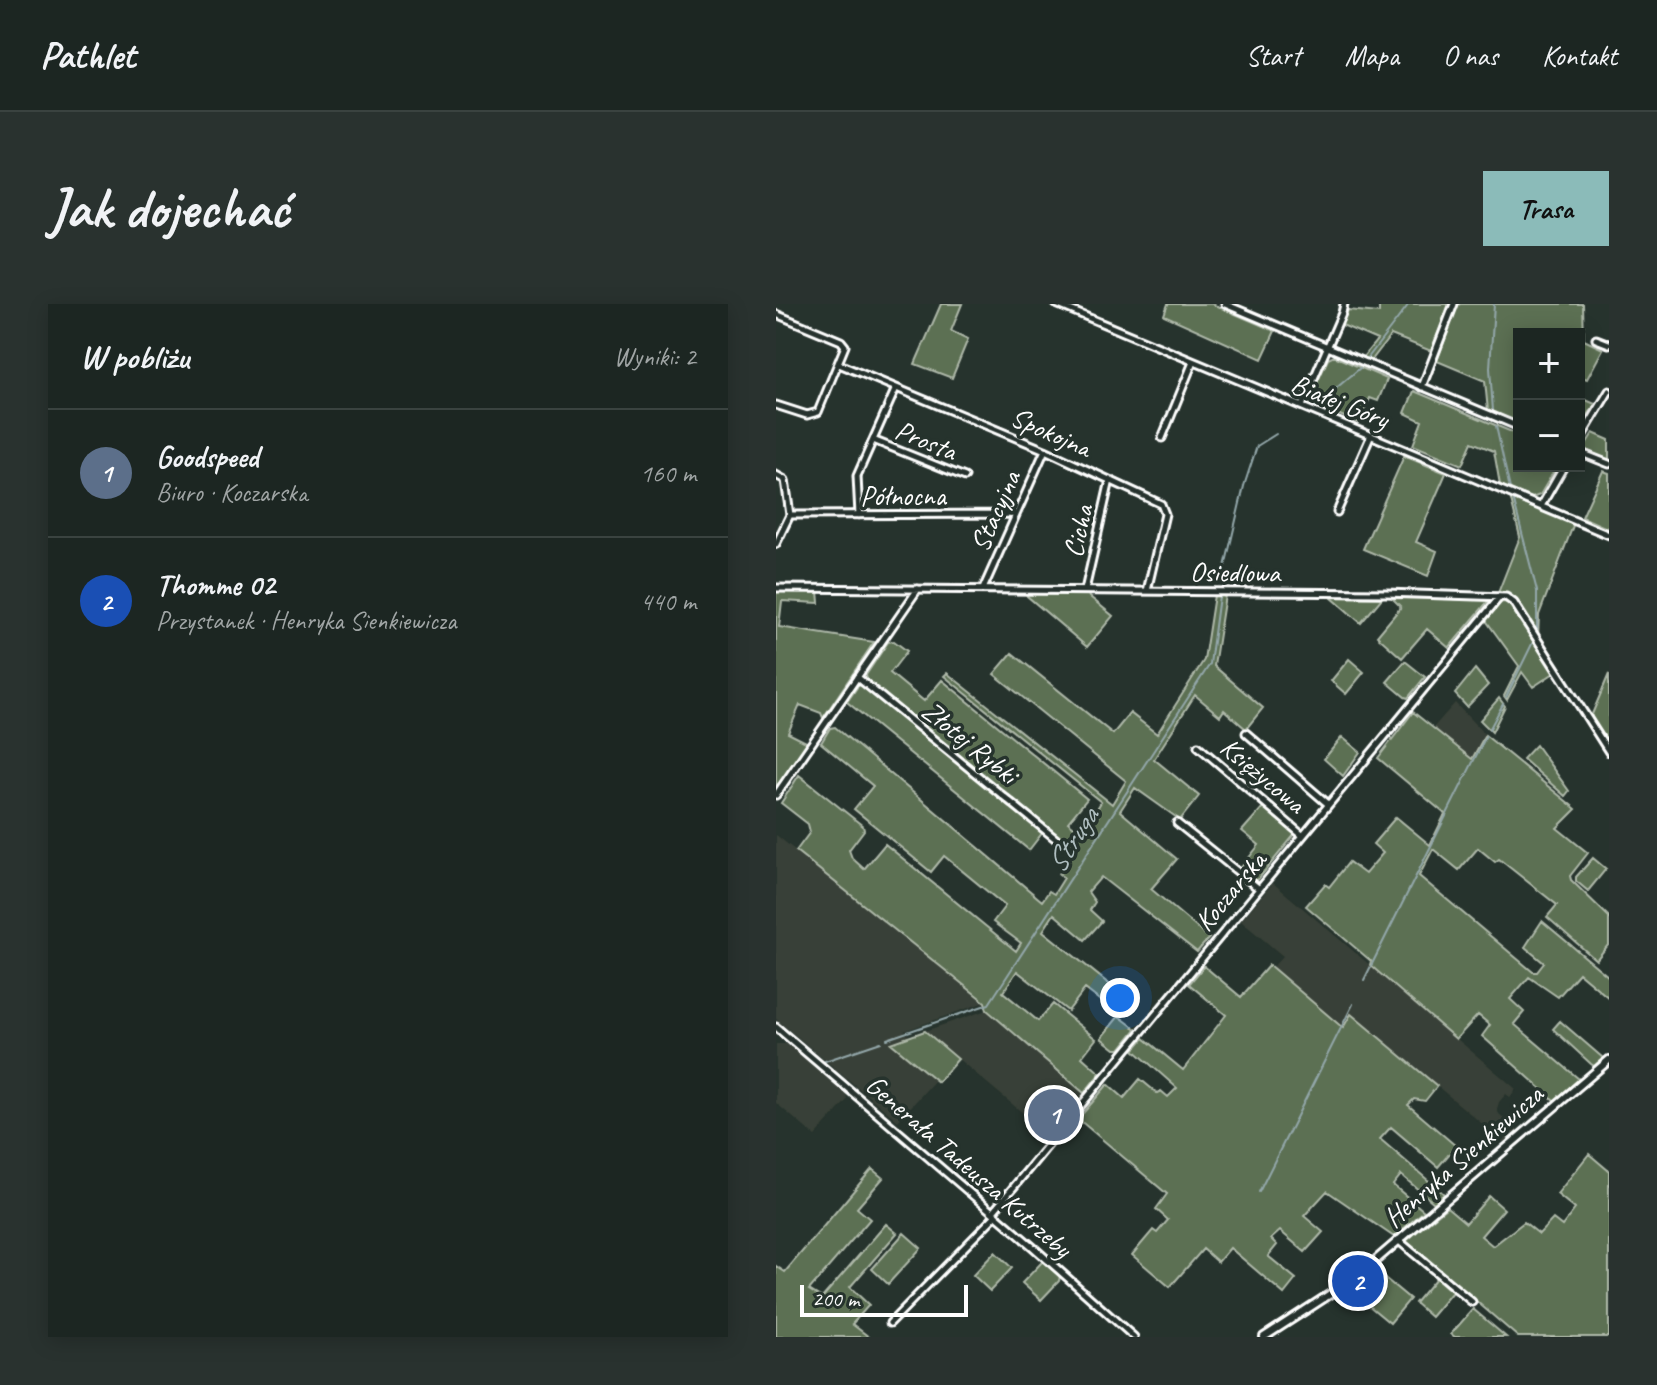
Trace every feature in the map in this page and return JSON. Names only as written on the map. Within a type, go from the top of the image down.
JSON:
[{"type":"street","name":"Białej Góry","points":[[1056,304],[1609,535]]},
{"type":"street","points":[[1225,304],[1513,425]]},
{"type":"street","points":[[1302,407],[1344,304]]},
{"type":"street","points":[[1422,387],[1454,304]]},
{"type":"street","points":[[776,314],[841,341],[845,346],[818,412],[807,415],[776,405]]},
{"type":"street","points":[[1596,339],[1609,344]]},
{"type":"street","points":[[1162,438],[1193,362]]},
{"type":"street","name":"Spokojna","points":[[839,364],[1045,450],[1161,504],[1164,509],[1147,591]]},
{"type":"street","points":[[859,515],[857,476],[896,388]]},
{"type":"street","points":[[1585,431],[1609,391]]},
{"type":"street","points":[[1337,512],[1371,435]]},
{"type":"street","name":"Prosta","points":[[873,440],[965,477]]},
{"type":"street","name":"Stacyjna","points":[[983,589],[1045,450]]},
{"type":"street","points":[[1585,454],[1609,464]]},
{"type":"street","points":[[1541,506],[1561,472]]},
{"type":"street","points":[[776,475],[785,480],[790,515],[776,544]]},
{"type":"street","name":"Cicha","points":[[1085,590],[1110,480]]},
{"type":"street","name":"Północna","points":[[790,515],[1016,514]]},
{"type":"street","name":"Osiedlowa","points":[[776,588],[1500,597]]},
{"type":"street","points":[[777,791],[918,588]]},
{"type":"street","points":[[1500,597],[1514,603],[1609,752]]},
{"type":"street","name":"Koczarska","points":[[890,1323],[994,1213],[1500,597]]},
{"type":"street","name":"Złotej Rybki","points":[[857,677],[1056,839]]},
{"type":"street","points":[[1246,733],[1328,804]]},
{"type":"street","name":"Księżycowa","points":[[1198,746],[1302,835]]},
{"type":"street","points":[[1177,823],[1258,888]]},
{"type":"street","name":"Generała Tadeusza Kutrzeby","points":[[776,1027],[1134,1337]]},
{"type":"street","name":"Henryka Sienkiewicza","points":[[1264,1337],[1334,1293],[1609,1060]]},
{"type":"street","points":[[1398,1240],[1472,1302]]},
{"type":"shaded area","points":[[1455,703],[1485,735],[1472,759],[1433,728]]},
{"type":"shaded area","points":[[776,835],[985,1002],[904,1031],[910,1037],[891,1043],[935,1080],[898,1121],[776,1019]]},
{"type":"shaded area","points":[[1273,883],[1516,1089],[1510,1097],[1506,1094],[1497,1109],[1518,1130],[1504,1142],[1351,1014],[1344,1029],[1272,968],[1283,956],[1241,921]]},
{"type":"shaded area","points":[[987,1010],[1084,1093],[1049,1135],[925,1031]]},
{"type":"shaded area","points":[[776,1044],[787,1044],[846,1094],[847,1100],[815,1136],[776,1103]]},
{"type":"green space","points":[[941,304],[962,304],[951,331],[968,339],[952,378],[915,364]]},
{"type":"green space","points":[[1168,304],[1212,304],[1275,331],[1262,359],[1164,315]]},
{"type":"green space","points":[[1379,304],[1449,304],[1431,351],[1391,335],[1371,361],[1363,357],[1377,340],[1342,325],[1348,310],[1379,313]]},
{"type":"green space","points":[[1458,304],[1583,304],[1584,328],[1513,328],[1513,421],[1488,411],[1485,381],[1437,361]]},
{"type":"green space","points":[[1585,340],[1603,349],[1585,378]]},
{"type":"green space","points":[[1334,356],[1387,379],[1378,401],[1370,398],[1359,423],[1308,402],[1328,359]]},
{"type":"green space","points":[[1414,391],[1513,432],[1513,472],[1553,472],[1540,495],[1532,498],[1500,485],[1494,451],[1472,442],[1462,465],[1413,445],[1422,421],[1405,413]]},
{"type":"green space","points":[[1585,400],[1595,404],[1585,420]]},
{"type":"green space","points":[[1593,433],[1609,440],[1609,460],[1585,450]]},
{"type":"green space","points":[[1404,456],[1446,473],[1416,542],[1437,551],[1428,576],[1363,549]]},
{"type":"green space","points":[[1603,471],[1609,473],[1609,529],[1582,517]]},
{"type":"green space","points":[[1510,496],[1574,523],[1539,615],[1538,638],[1512,596],[1498,593],[1520,537]]},
{"type":"green space","points":[[776,590],[818,590],[819,603],[782,601],[779,627],[874,642],[823,718],[821,713],[800,705],[788,733],[808,743],[779,787],[776,785]]},
{"type":"green space","points":[[1025,592],[1085,593],[1113,616],[1087,647]]},
{"type":"green space","points":[[1214,595],[1225,595],[1214,666],[1263,708],[1246,729],[1224,710],[1220,716],[1195,695],[1154,759],[1199,796],[1180,820],[1135,788],[1120,811],[1177,859],[1151,889],[1209,938],[1197,952],[1101,877],[1088,892],[1095,902],[1090,910],[1102,921],[1085,940],[1054,914],[1043,931],[1115,989],[1103,1003],[1085,989],[1068,1011],[1017,971],[1003,992],[1038,1021],[1053,1004],[1096,1039],[1082,1057],[1100,1073],[1084,1093],[987,1010],[985,1002],[796,851],[810,832],[808,824],[781,803],[799,775],[863,826],[864,830],[849,850],[852,858],[864,869],[885,844],[1016,951],[1021,943],[993,922],[1005,906],[944,856],[931,872],[854,809],[873,786],[821,743],[830,728],[835,727],[1042,901],[1049,891],[1054,894],[1064,878],[1059,874],[1072,849],[867,680],[866,675],[888,642],[894,641],[907,651],[890,673],[924,701],[942,680],[1087,799],[1068,822],[1084,835],[1099,814],[1101,802],[944,676],[947,673],[1112,804],[1126,781],[994,674],[1012,653],[1113,734],[1130,713],[1157,734],[1204,660]]},
{"type":"green space","points":[[1331,597],[1382,598],[1361,623]]},
{"type":"green space","points":[[1392,598],[1490,599],[1449,648],[1427,629],[1402,658],[1377,636],[1401,607]]},
{"type":"green space","points":[[1503,602],[1508,603],[1554,673],[1533,687],[1522,672],[1507,700],[1504,696],[1519,666],[1485,619]]},
{"type":"green space","points":[[1349,659],[1364,672],[1346,694],[1331,681]]},
{"type":"green space","points":[[1405,661],[1425,677],[1408,698],[1387,682]]},
{"type":"green space","points":[[1475,669],[1488,685],[1467,707],[1455,694]]},
{"type":"green space","points":[[1609,674],[1609,735],[1604,740],[1590,719]]},
{"type":"green space","points":[[863,685],[1043,832],[1029,850],[847,702],[858,686]]},
{"type":"green space","points":[[1499,698],[1505,706],[1492,732],[1480,720]]},
{"type":"green space","points":[[1413,712],[1472,759],[1485,735],[1576,809],[1557,828],[1588,853],[1570,876],[1571,880],[1609,917],[1609,944],[1596,960],[1547,917],[1557,905],[1499,859],[1495,862],[1478,848],[1459,870],[1433,849],[1419,876],[1533,972],[1537,972],[1544,963],[1525,947],[1542,921],[1609,977],[1609,998],[1579,973],[1558,997],[1529,977],[1510,999],[1524,1012],[1514,1024],[1579,1079],[1555,1101],[1482,1036],[1490,1025],[1478,1015],[1456,1039],[1306,906],[1325,884],[1329,887],[1349,862],[1365,874],[1383,853],[1373,844],[1396,817],[1430,845],[1445,814],[1378,758]]},
{"type":"green space","points":[[1342,737],[1360,752],[1343,776],[1324,759]]},
{"type":"green space","points":[[1536,745],[1569,791],[1565,796],[1523,759]]},
{"type":"green space","points":[[1264,806],[1296,833],[1255,883],[1239,870],[1259,845],[1242,831]]},
{"type":"green space","points":[[1593,858],[1606,869],[1588,891],[1576,881],[1576,877]]},
{"type":"green space","points":[[1269,965],[1343,1028],[1351,1014],[1437,1086],[1425,1101],[1414,1099],[1408,1105],[1456,1146],[1438,1167],[1391,1127],[1380,1139],[1444,1194],[1434,1203],[1401,1175],[1393,1185],[1424,1211],[1394,1237],[1327,1191],[1304,1216],[1323,1232],[1305,1252],[1280,1231],[1271,1239],[1277,1245],[1268,1256],[1296,1279],[1284,1294],[1230,1248],[1218,1262],[1203,1249],[1170,1287],[1132,1255],[1153,1230],[1157,1233],[1168,1220],[1156,1209],[1167,1194],[1078,1119],[1108,1084],[1124,1098],[1140,1079],[1157,1093],[1161,1091],[1168,1097],[1177,1088],[1134,1050],[1144,1038],[1183,1070],[1226,1015],[1189,984],[1204,966],[1241,997]]},
{"type":"green space","points":[[1119,1016],[1136,1029],[1120,1049],[1115,1049],[1101,1038]]},
{"type":"green space","points":[[1560,1021],[1603,1058],[1594,1066],[1591,1064],[1553,1029]]},
{"type":"green space","points":[[925,1031],[958,1059],[938,1082],[891,1043]]},
{"type":"green space","points":[[1589,1154],[1609,1171],[1609,1337],[1518,1337],[1406,1241],[1447,1207],[1466,1223],[1489,1196],[1504,1209],[1481,1236],[1493,1246],[1524,1222],[1539,1234],[1553,1219],[1562,1226],[1575,1209],[1557,1194]]},
{"type":"green space","points":[[872,1169],[883,1178],[857,1208],[870,1219],[809,1290],[822,1298],[886,1224],[897,1233],[850,1287],[869,1305],[852,1324],[869,1337],[776,1337],[776,1266],[785,1272]]},
{"type":"green space","points":[[904,1233],[921,1248],[888,1284],[872,1269]]},
{"type":"green space","points":[[995,1252],[1012,1268],[990,1291],[973,1275]]},
{"type":"green space","points":[[1043,1261],[1060,1276],[1041,1300],[1022,1283]]},
{"type":"green space","points":[[1375,1270],[1410,1299],[1390,1323],[1350,1290]]},
{"type":"green space","points":[[1436,1278],[1452,1292],[1431,1317],[1415,1303]]},
{"type":"green space","points":[[1473,1309],[1506,1337],[1455,1337],[1451,1334]]},
{"type":"waterway","name":"Struga","points":[[1367,359],[1409,304]]},
{"type":"waterway","points":[[1493,411],[1490,368],[1494,304]]},
{"type":"waterway","name":"Struga","points":[[1314,407],[1360,368]]},
{"type":"waterway","points":[[1496,426],[1510,489]]},
{"type":"waterway","name":"Struga","points":[[1221,584],[1244,486],[1257,446],[1276,434]]},
{"type":"waterway","points":[[1513,498],[1537,591],[1537,633]]},
{"type":"waterway","name":"Struga","points":[[887,1039],[989,1004],[1210,664],[1219,596]]},
{"type":"waterway","points":[[1506,697],[1533,642]]},
{"type":"waterway","points":[[1489,730],[1503,704]]},
{"type":"waterway","points":[[1364,980],[1486,736]]},
{"type":"waterway","points":[[1259,1192],[1353,1004]]},
{"type":"waterway","name":"Struga","points":[[825,1061],[881,1042]]},
{"type":"place","name":"Goodspeed","points":[[1054,1115]]},
{"type":"place","name":"Thomme 02","points":[[1358,1281]]}]
